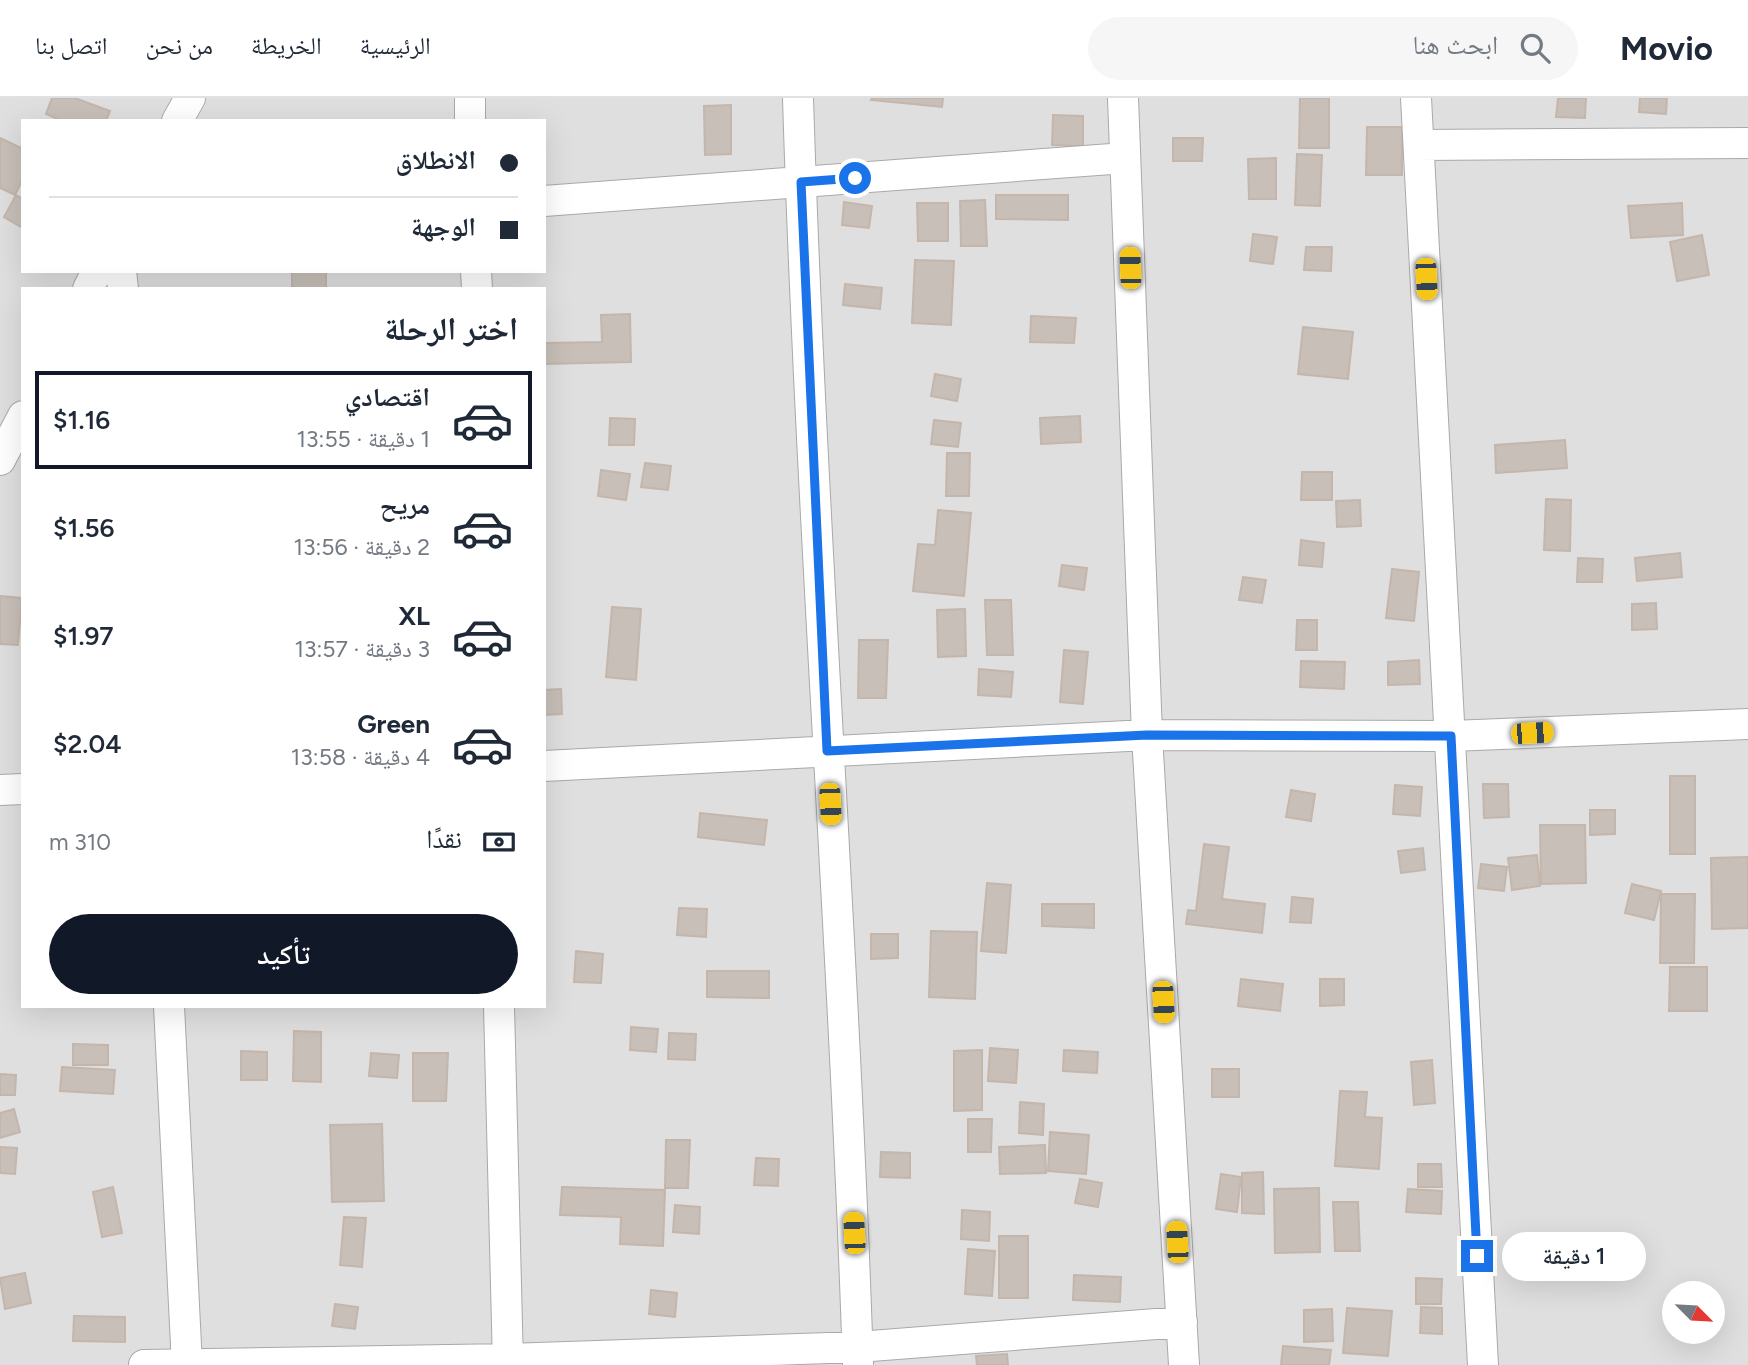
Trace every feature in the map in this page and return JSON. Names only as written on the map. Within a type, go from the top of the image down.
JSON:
[{"type":"street","points":[[178,119],[190,98]]},
{"type":"street","points":[[470,98],[470,119]]},
{"type":"street","points":[[798,98],[827,751],[858,1356]]},
{"type":"street","points":[[1123,98],[1147,735],[1184,1365]]},
{"type":"street","points":[[1416,98],[1483,1365]]},
{"type":"street","points":[[1419,145],[1748,143]]},
{"type":"street","points":[[546,201],[1125,158]]},
{"type":"street","points":[[0,460],[21,420]]},
{"type":"street","points":[[546,766],[1147,735],[1451,736],[1748,724]]},
{"type":"street","points":[[0,790],[21,789]]},
{"type":"street","points":[[169,1008],[187,1364]]},
{"type":"street","points":[[499,1008],[508,1362]]},
{"type":"street","points":[[144,1365],[858,1356],[1182,1322]]},
{"type":"shaded area","points":[[0,98],[1748,98],[1748,1365],[0,1365]]},
{"type":"building","points":[[52,98],[75,98],[110,111],[107,119],[57,119],[46,114]]},
{"type":"building","points":[[943,98],[942,107],[871,100]]},
{"type":"building","points":[[1300,98],[1329,98],[1329,148],[1299,148]]},
{"type":"building","points":[[1558,98],[1586,98],[1585,118],[1556,117]]},
{"type":"building","points":[[1640,98],[1667,98],[1666,114],[1639,112]]},
{"type":"building","points":[[731,105],[731,154],[705,155],[704,106]]},
{"type":"building","points":[[1053,115],[1083,116],[1083,146],[1052,145]]},
{"type":"building","points":[[1367,127],[1402,127],[1402,175],[1366,175]]},
{"type":"building","points":[[0,138],[21,148],[21,183],[15,195],[0,188]]},
{"type":"building","points":[[1173,138],[1203,138],[1202,161],[1173,161]]},
{"type":"building","points":[[1297,154],[1322,155],[1320,206],[1295,205]]},
{"type":"building","points":[[1276,158],[1276,199],[1249,199],[1248,159]]},
{"type":"building","points":[[16,195],[21,198],[21,227],[4,217]]},
{"type":"building","points":[[996,195],[1068,195],[1068,220],[996,219]]},
{"type":"building","points":[[985,200],[987,246],[961,246],[960,201]]},
{"type":"building","points":[[844,202],[872,206],[869,228],[842,225]]},
{"type":"building","points":[[917,203],[948,203],[948,241],[918,241]]},
{"type":"building","points":[[1682,203],[1683,235],[1631,238],[1628,206]]},
{"type":"building","points":[[1253,234],[1277,237],[1273,264],[1250,261]]},
{"type":"building","points":[[1702,235],[1709,275],[1677,281],[1670,242]]},
{"type":"building","points":[[1306,247],[1332,247],[1331,271],[1304,270]]},
{"type":"building","points":[[915,260],[954,261],[951,325],[912,323]]},
{"type":"building","points":[[292,273],[326,273],[326,287],[292,287]]},
{"type":"building","points":[[845,284],[882,288],[880,309],[843,305]]},
{"type":"building","points":[[630,314],[631,362],[546,364],[546,343],[602,342],[601,315]]},
{"type":"building","points":[[1031,316],[1076,318],[1074,343],[1030,342]]},
{"type":"building","points":[[1303,327],[1353,332],[1348,379],[1298,374]]},
{"type":"building","points":[[935,374],[961,379],[957,401],[931,396]]},
{"type":"building","points":[[1080,416],[1081,442],[1041,444],[1040,418]]},
{"type":"building","points":[[610,418],[635,419],[634,445],[609,445]]},
{"type":"building","points":[[934,420],[961,423],[958,447],[931,444]]},
{"type":"building","points":[[1565,440],[1567,468],[1496,473],[1495,445]]},
{"type":"building","points":[[947,453],[970,453],[969,496],[946,496]]},
{"type":"building","points":[[645,463],[671,466],[668,490],[641,487]]},
{"type":"building","points":[[601,470],[630,474],[626,500],[598,496]]},
{"type":"building","points":[[1302,472],[1332,472],[1332,500],[1301,500]]},
{"type":"building","points":[[1546,499],[1571,500],[1570,551],[1544,550]]},
{"type":"building","points":[[1360,500],[1361,526],[1337,527],[1336,501]]},
{"type":"building","points":[[938,510],[971,513],[964,596],[913,591],[918,544],[935,545]]},
{"type":"building","points":[[1301,540],[1324,543],[1322,567],[1299,565]]},
{"type":"building","points":[[1680,553],[1682,577],[1637,581],[1635,558]]},
{"type":"building","points":[[1578,558],[1603,559],[1602,582],[1577,582]]},
{"type":"building","points":[[1062,565],[1087,568],[1084,590],[1059,586]]},
{"type":"building","points":[[1392,569],[1419,572],[1414,621],[1386,618]]},
{"type":"building","points":[[1243,577],[1266,580],[1262,603],[1239,600]]},
{"type":"building","points":[[0,596],[21,598],[18,645],[0,644]]},
{"type":"building","points":[[985,600],[1011,600],[1013,655],[987,655]]},
{"type":"building","points":[[1656,603],[1657,629],[1632,630],[1632,604]]},
{"type":"building","points":[[612,607],[641,609],[636,680],[606,677]]},
{"type":"building","points":[[965,609],[966,656],[938,657],[937,610]]},
{"type":"building","points":[[1297,620],[1317,620],[1317,650],[1296,650]]},
{"type":"building","points":[[859,640],[888,640],[886,698],[858,698]]},
{"type":"building","points":[[1064,650],[1088,652],[1083,704],[1060,702]]},
{"type":"building","points":[[1419,660],[1420,684],[1388,685],[1388,662]]},
{"type":"building","points":[[1301,661],[1345,662],[1344,689],[1300,687]]},
{"type":"building","points":[[979,669],[1013,672],[1011,697],[978,695]]},
{"type":"building","points":[[561,689],[562,714],[546,715],[546,690]]},
{"type":"building","points":[[1670,776],[1695,776],[1695,854],[1670,854]]},
{"type":"building","points":[[1483,784],[1508,784],[1509,817],[1484,818]]},
{"type":"building","points":[[1395,785],[1422,787],[1420,816],[1393,814]]},
{"type":"building","points":[[1291,790],[1315,794],[1311,821],[1286,817]]},
{"type":"building","points":[[1590,810],[1615,810],[1615,834],[1590,835]]},
{"type":"building","points":[[700,813],[767,820],[764,845],[698,837]]},
{"type":"building","points":[[1540,825],[1585,825],[1586,883],[1541,884]]},
{"type":"building","points":[[1204,844],[1229,847],[1222,899],[1265,904],[1262,933],[1186,924],[1188,910],[1196,911]]},
{"type":"building","points":[[1423,848],[1425,870],[1401,873],[1398,851]]},
{"type":"building","points":[[1537,855],[1540,886],[1512,890],[1508,858]]},
{"type":"building","points":[[1748,857],[1748,928],[1712,929],[1711,858]]},
{"type":"building","points":[[1481,864],[1507,867],[1504,891],[1478,888]]},
{"type":"building","points":[[987,883],[1011,885],[1006,953],[981,951]]},
{"type":"building","points":[[1632,884],[1661,891],[1654,920],[1625,913]]},
{"type":"building","points":[[1661,894],[1695,894],[1694,963],[1660,963]]},
{"type":"building","points":[[1292,897],[1313,899],[1311,923],[1290,922]]},
{"type":"building","points":[[1042,904],[1094,904],[1094,928],[1042,926]]},
{"type":"building","points":[[679,908],[707,909],[706,937],[677,935]]},
{"type":"building","points":[[931,931],[977,932],[975,999],[929,997]]},
{"type":"building","points":[[871,934],[898,934],[898,958],[871,959]]},
{"type":"building","points":[[576,951],[603,954],[601,983],[574,982]]},
{"type":"building","points":[[1670,967],[1707,967],[1707,1011],[1669,1011]]},
{"type":"building","points":[[707,971],[769,971],[769,998],[707,997]]},
{"type":"building","points":[[1241,979],[1283,984],[1280,1011],[1238,1006]]},
{"type":"building","points":[[1320,979],[1344,979],[1344,1005],[1320,1006]]},
{"type":"building","points":[[631,1027],[658,1029],[656,1052],[630,1050]]},
{"type":"building","points":[[294,1031],[321,1032],[321,1082],[293,1081]]},
{"type":"building","points":[[669,1033],[696,1034],[695,1060],[668,1059]]},
{"type":"building","points":[[73,1044],[108,1045],[108,1065],[73,1065]]},
{"type":"building","points":[[990,1048],[1018,1050],[1016,1083],[988,1081]]},
{"type":"building","points":[[982,1050],[982,1110],[954,1111],[954,1051]]},
{"type":"building","points":[[1064,1050],[1098,1052],[1097,1073],[1063,1071]]},
{"type":"building","points":[[241,1051],[267,1052],[267,1080],[241,1080]]},
{"type":"building","points":[[371,1053],[399,1055],[397,1078],[369,1076]]},
{"type":"building","points":[[413,1053],[448,1053],[446,1101],[413,1101]]},
{"type":"building","points":[[1432,1060],[1435,1103],[1414,1105],[1411,1062]]},
{"type":"building","points":[[62,1067],[115,1070],[113,1094],[60,1091]]},
{"type":"building","points":[[1212,1069],[1239,1069],[1239,1097],[1212,1097]]},
{"type":"building","points":[[0,1074],[16,1075],[15,1095],[0,1095]]},
{"type":"building","points":[[1340,1091],[1367,1092],[1365,1117],[1382,1118],[1379,1169],[1335,1166]]},
{"type":"building","points":[[1020,1102],[1044,1104],[1043,1135],[1019,1133]]},
{"type":"building","points":[[14,1109],[20,1132],[0,1138],[0,1113]]},
{"type":"building","points":[[968,1119],[992,1119],[991,1152],[968,1152]]},
{"type":"building","points":[[382,1124],[384,1201],[332,1202],[330,1125]]},
{"type":"building","points":[[1050,1132],[1089,1135],[1086,1174],[1048,1171]]},
{"type":"building","points":[[666,1140],[690,1140],[688,1188],[665,1188]]},
{"type":"building","points":[[1045,1145],[1046,1173],[1000,1174],[999,1147]]},
{"type":"building","points":[[0,1147],[17,1148],[15,1174],[0,1173]]},
{"type":"building","points":[[881,1152],[910,1153],[910,1178],[880,1177]]},
{"type":"building","points":[[756,1158],[779,1159],[778,1186],[754,1185]]},
{"type":"building","points":[[1418,1164],[1441,1164],[1442,1187],[1418,1187]]},
{"type":"building","points":[[1263,1172],[1264,1214],[1242,1213],[1242,1173]]},
{"type":"building","points":[[1221,1174],[1241,1177],[1237,1212],[1216,1209]]},
{"type":"building","points":[[1080,1179],[1102,1183],[1098,1207],[1075,1203]]},
{"type":"building","points":[[113,1187],[122,1233],[102,1237],[93,1192]]},
{"type":"building","points":[[562,1187],[665,1190],[663,1246],[620,1244],[621,1217],[560,1215]]},
{"type":"building","points":[[1319,1188],[1320,1252],[1275,1253],[1274,1189]]},
{"type":"building","points":[[1408,1189],[1442,1191],[1441,1214],[1406,1212]]},
{"type":"building","points":[[1333,1202],[1358,1202],[1360,1251],[1335,1251]]},
{"type":"building","points":[[675,1205],[700,1207],[699,1234],[673,1232]]},
{"type":"building","points":[[962,1210],[990,1212],[989,1241],[961,1239]]},
{"type":"building","points":[[344,1217],[366,1218],[362,1267],[340,1265]]},
{"type":"building","points":[[999,1236],[1028,1236],[1028,1298],[999,1298]]},
{"type":"building","points":[[968,1249],[995,1251],[992,1296],[965,1294]]},
{"type":"building","points":[[25,1273],[31,1303],[5,1309],[0,1278]]},
{"type":"building","points":[[1074,1275],[1121,1277],[1120,1302],[1073,1300]]},
{"type":"building","points":[[1416,1278],[1442,1279],[1441,1304],[1416,1304]]},
{"type":"building","points":[[651,1290],[677,1293],[675,1317],[649,1314]]},
{"type":"building","points":[[335,1304],[358,1307],[355,1329],[332,1326]]},
{"type":"building","points":[[1421,1307],[1442,1308],[1442,1334],[1420,1333]]},
{"type":"building","points":[[1347,1308],[1392,1311],[1388,1356],[1343,1353]]},
{"type":"building","points":[[1332,1309],[1333,1341],[1304,1342],[1304,1310]]},
{"type":"building","points":[[74,1316],[125,1317],[125,1342],[73,1341]]},
{"type":"building","points":[[1283,1346],[1331,1350],[1329,1365],[1281,1365]]},
{"type":"building","points":[[1007,1354],[1008,1365],[977,1365],[976,1356]]},
{"type":"route","points":[[855,178],[801,182],[827,751],[1147,735],[1451,736],[1477,1256]]}]
